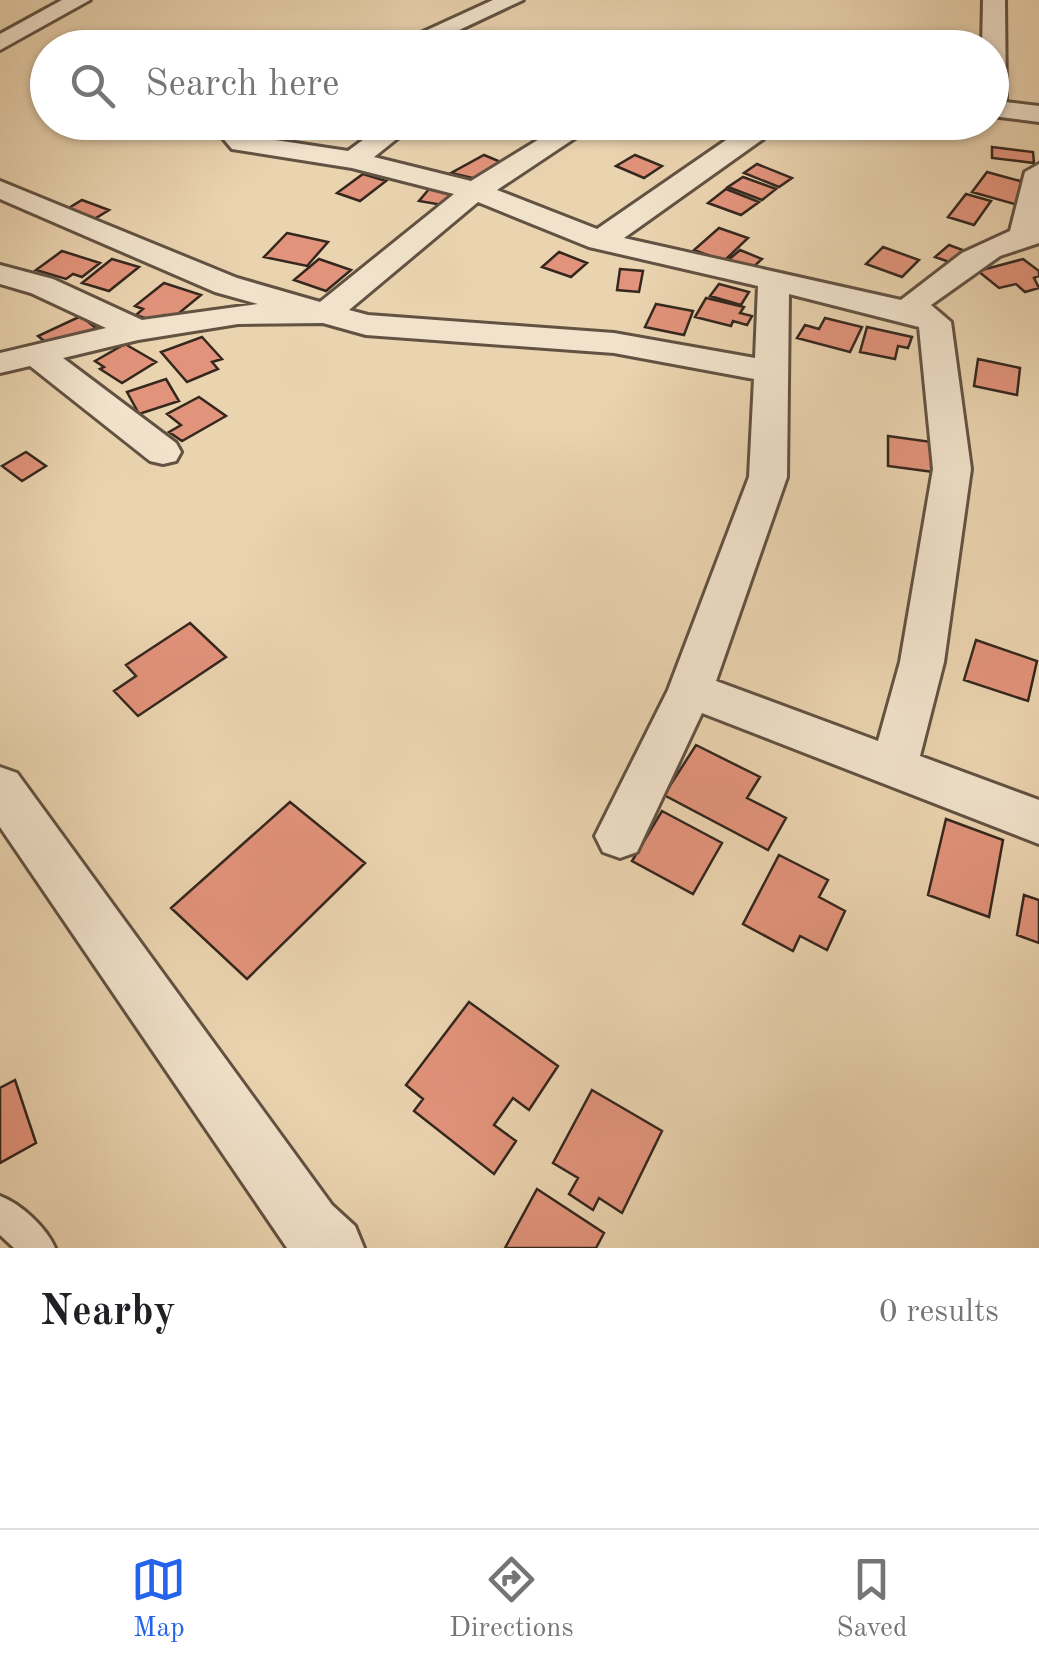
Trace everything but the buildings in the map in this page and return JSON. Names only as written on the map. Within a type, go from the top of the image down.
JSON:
[{"type":"street","points":[[0,43],[78,0]]},
{"type":"street","points":[[442,30],[512,0]]},
{"type":"street","points":[[993,30],[994,0]]},
{"type":"street","points":[[1009,110],[1039,114]]},
{"type":"street","points":[[238,140],[353,160],[475,192],[600,241],[916,313],[935,322],[952,469],[922,662],[894,766]]},
{"type":"street","points":[[353,160],[380,140]]},
{"type":"street","points":[[0,363],[138,330],[238,314],[326,313],[475,192],[557,140]]},
{"type":"street","points":[[600,241],[744,140]]},
{"type":"street","points":[[916,313],[915,302],[986,252],[1032,235],[1039,172]]},
{"type":"street","points":[[0,189],[226,286],[366,324],[614,343],[771,372]]},
{"type":"street","points":[[0,274],[42,286],[138,330]]},
{"type":"street","points":[[620,836],[690,690],[768,476],[774,280]]},
{"type":"street","points":[[36,354],[164,452]]},
{"type":"street","points":[[690,690],[1039,822]]},
{"type":"street","points":[[0,788],[310,1227],[333,1248]]},
{"type":"lane","points":[[0,1212],[38,1248]]}]
